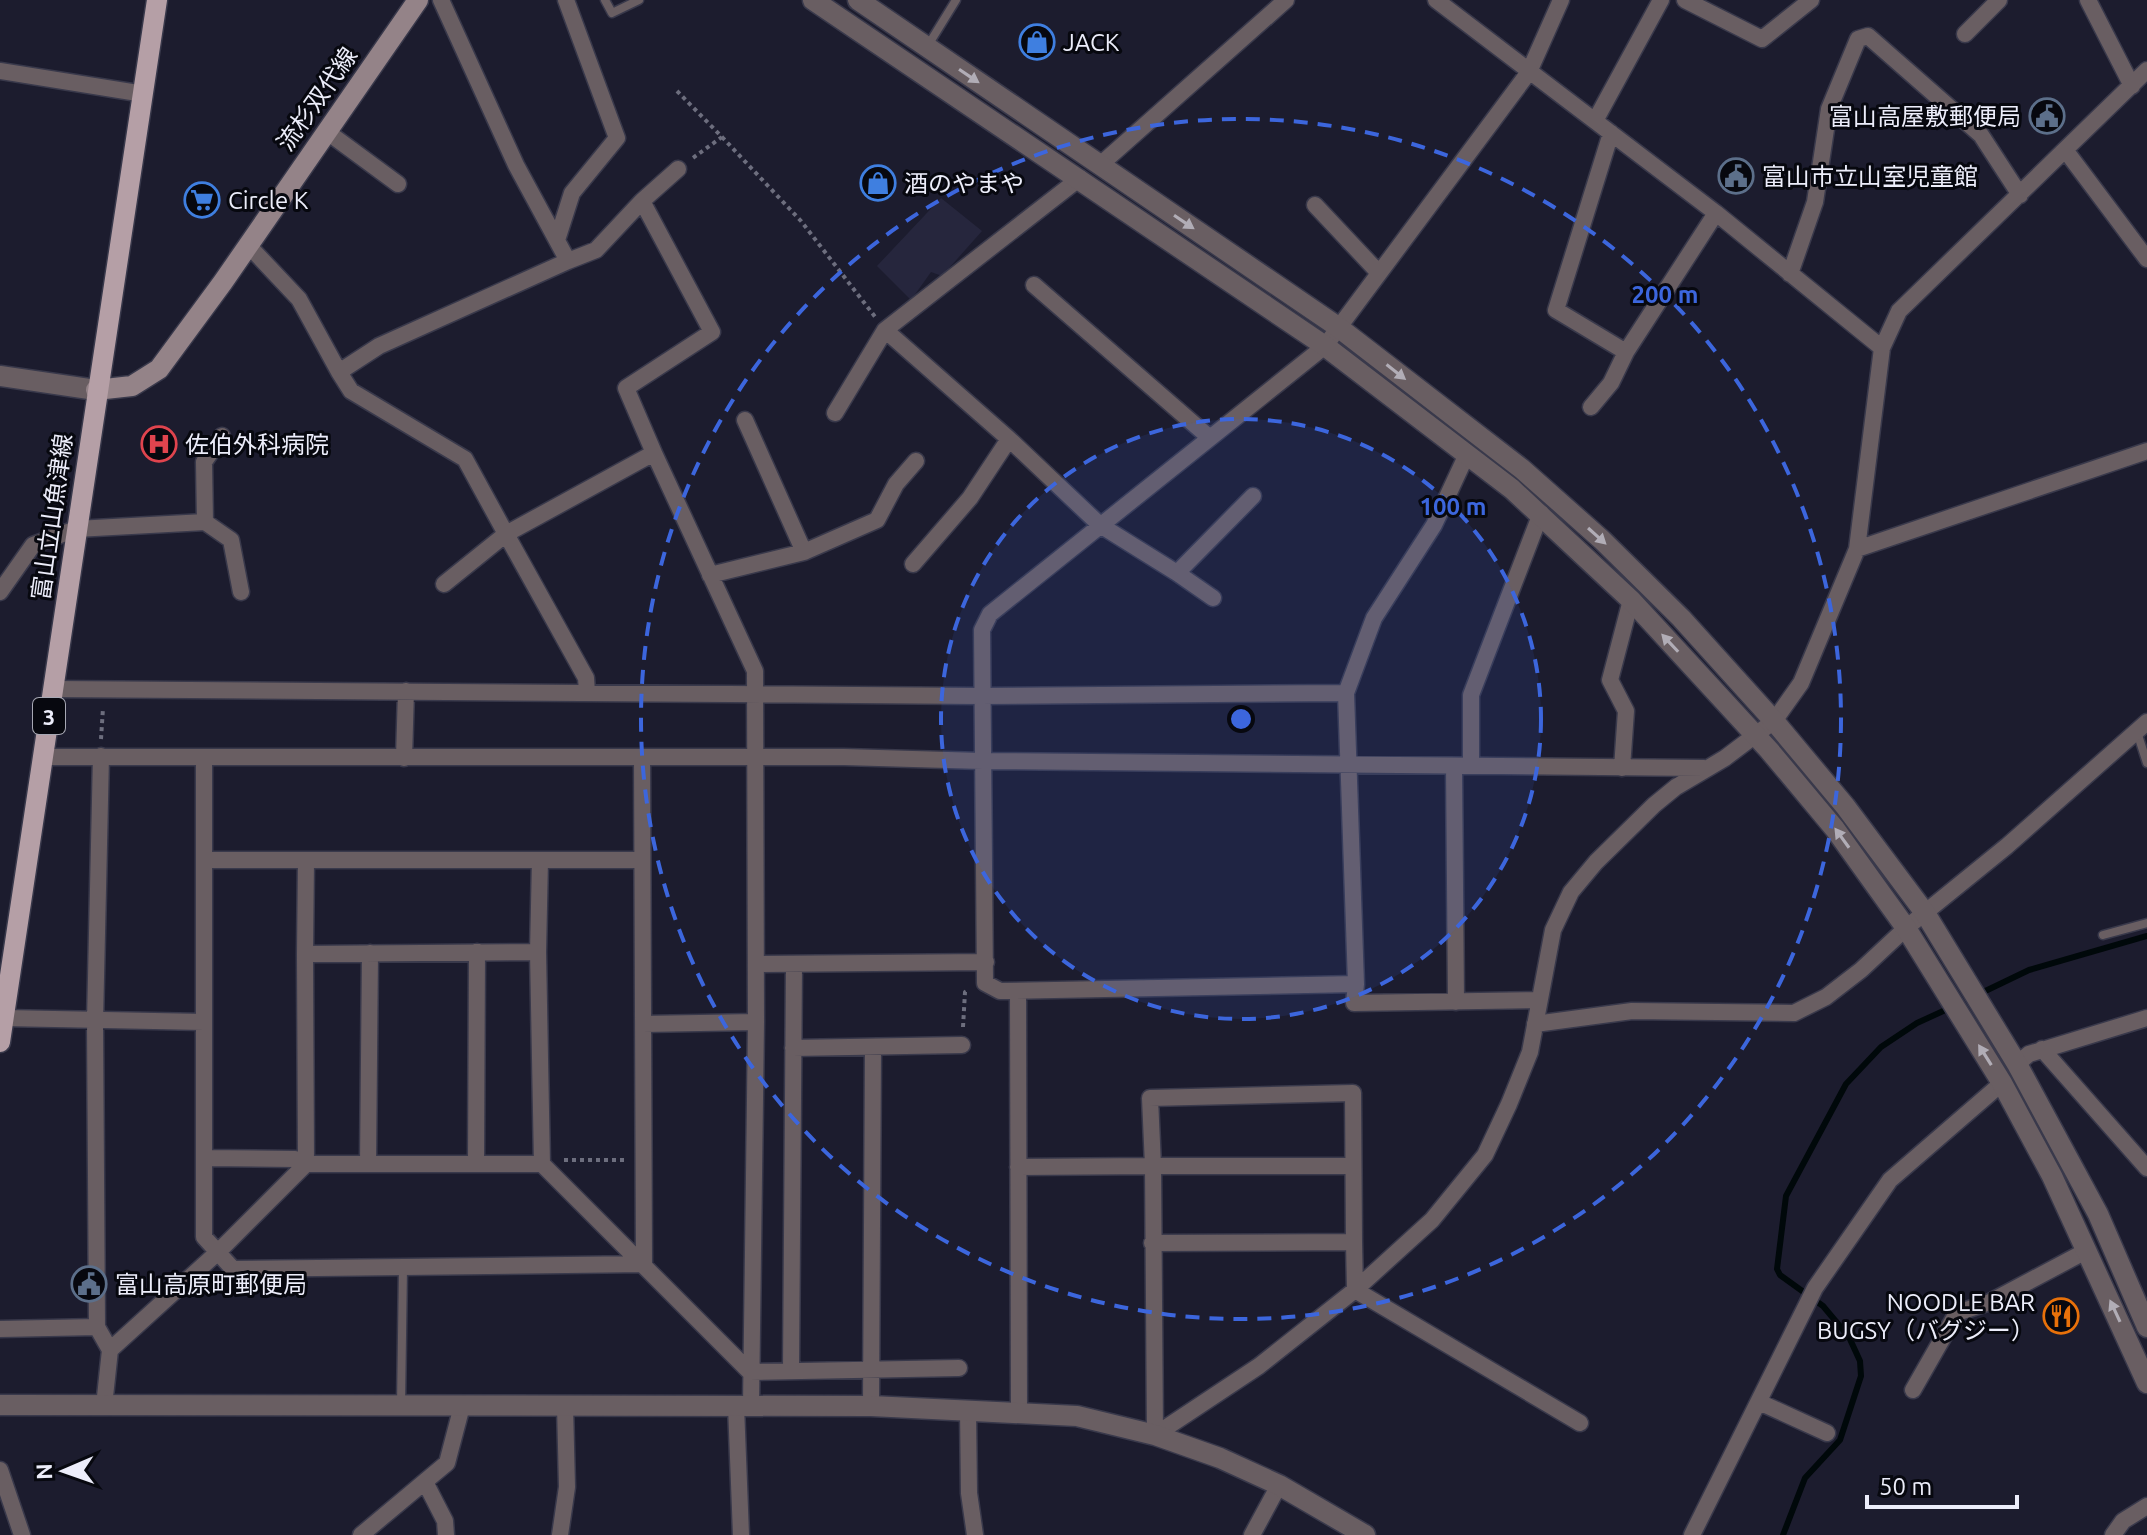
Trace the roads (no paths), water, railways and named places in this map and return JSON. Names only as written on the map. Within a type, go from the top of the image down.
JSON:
[{"type":"main road","name":"富山立山魚津線","points":[[0,1042],[157,0]]},
{"type":"main road","name":"流杉双代線","points":[[96,390],[132,386],[159,369],[248,245],[414,1]]},
{"type":"street","points":[[441,0],[516,165],[568,261]]},
{"type":"street","points":[[557,240],[572,193],[617,138],[566,0]]},
{"type":"street","points":[[813,0],[1325,346],[1541,513],[1631,600],[1756,735],[1835,829],[1906,928],[2002,1083],[2052,1176],[2147,1383]]},
{"type":"street","points":[[858,0],[1338,327],[1522,469],[1602,540],[1681,618],[1845,806],[1925,913],[2017,1064],[2098,1214],[2147,1327]]},
{"type":"street","points":[[1100,165],[1286,0]]},
{"type":"street","points":[[1436,0],[1716,213],[1882,348]]},
{"type":"street","points":[[1356,984],[1000,991],[985,983],[980,696],[982,630],[990,614],[1325,346],[1529,72],[1561,0]]},
{"type":"street","points":[[1595,121],[1661,0]]},
{"type":"street","points":[[1685,0],[1762,39],[1811,0]]},
{"type":"street","points":[[1965,34],[1999,0]]},
{"type":"street","points":[[2088,0],[2132,86]]},
{"type":"street","points":[[1790,274],[1815,202],[1829,109],[1858,39],[1868,36],[1981,135],[2020,195]]},
{"type":"street","points":[[1155,1435],[1259,1366],[1355,1290],[1432,1220],[1485,1155],[1530,1052],[1553,930],[1571,892],[1596,862],[1654,805],[1774,721],[1801,683],[1857,549],[1882,348],[1899,311],[2147,70]]},
{"type":"street","points":[[0,71],[144,94]]},
{"type":"street","points":[[326,131],[398,184]]},
{"type":"street","points":[[1611,133],[1556,310],[1626,352]]},
{"type":"street","points":[[2066,151],[2147,259]]},
{"type":"street","points":[[339,372],[379,346],[596,250],[642,201],[678,169]]},
{"type":"street","points":[[835,413],[885,330],[1080,178]]},
{"type":"street","points":[[642,201],[712,332],[626,388],[755,671],[756,1022],[750,1372],[743,1406],[741,1535]]},
{"type":"street","points":[[1315,205],[1379,273]]},
{"type":"street","points":[[1591,407],[1611,383],[1626,352],[1716,213]]},
{"type":"street","points":[[248,245],[299,299],[351,391],[465,459],[586,678],[587,692]]},
{"type":"street","points":[[1034,285],[1210,438]]},
{"type":"street","points":[[885,330],[1009,439],[1100,525],[1213,598]]},
{"type":"street","points":[[0,376],[96,390]]},
{"type":"street","points":[[745,420],[804,552]]},
{"type":"street","points":[[205,522],[204,462],[222,436]]},
{"type":"street","points":[[913,564],[970,498],[1009,439]]},
{"type":"street","points":[[1857,549],[2147,451]]},
{"type":"street","points":[[444,584],[506,534],[654,453]]},
{"type":"street","points":[[1467,454],[1434,525],[1374,618],[1346,693],[1351,765],[1354,1003],[1539,1000]]},
{"type":"street","points":[[710,575],[804,552],[877,520],[896,484],[916,461]]},
{"type":"street","points":[[1177,573],[1253,496]]},
{"type":"street","points":[[1456,1002],[1463,766],[1471,695],[1541,513]]},
{"type":"street","points":[[0,592],[33,545],[76,529],[205,522],[231,540],[241,592]]},
{"type":"street","points":[[1622,768],[1626,711],[1610,680],[1631,600]]},
{"type":"street","points":[[53,689],[980,696],[1346,693]]},
{"type":"street","points":[[404,758],[406,691]]},
{"type":"street","points":[[1535,1024],[1632,1011],[1794,1013],[1826,997],[1861,970],[2142,726]]},
{"type":"street","points":[[101,756],[95,1022],[97,1327],[110,1350],[104,1406]]},
{"type":"street","points":[[44,757],[844,757],[1704,768]]},
{"type":"street","points":[[642,757],[644,1264]]},
{"type":"street","points":[[204,758],[204,1237],[233,1269],[644,1264]]},
{"type":"street","points":[[204,860],[642,860]]},
{"type":"street","points":[[110,1350],[218,1252],[306,1164],[306,860]]},
{"type":"street","points":[[540,860],[538,952],[542,1164]]},
{"type":"street","points":[[476,1164],[477,952]]},
{"type":"street","points":[[305,954],[538,952]]},
{"type":"street","points":[[368,1164],[370,953]]},
{"type":"street","points":[[756,964],[986,962]]},
{"type":"street","points":[[791,1371],[794,964]]},
{"type":"street","points":[[1018,991],[1019,1412]]},
{"type":"street","points":[[4,1018],[204,1022]]},
{"type":"street","points":[[2017,1064],[2029,1054],[2042,1049],[2147,1018]]},
{"type":"street","points":[[643,1024],[756,1022]]},
{"type":"street","points":[[793,1048],[962,1045]]},
{"type":"street","points":[[871,1406],[873,1047]]},
{"type":"street","points":[[2042,1049],[2147,1168]]},
{"type":"street","points":[[1692,1535],[1815,1288],[1890,1180],[2002,1083]]},
{"type":"street","points":[[1155,1435],[1150,1098],[1353,1093],[1355,1290]]},
{"type":"street","points":[[204,1158],[295,1159],[306,1164],[542,1164],[750,1372],[959,1368]]},
{"type":"street","points":[[1018,1167],[1353,1166]]},
{"type":"street","points":[[1152,1243],[1354,1242]]},
{"type":"street","points":[[1913,1390],[1957,1313],[1990,1302],[2086,1251]]},
{"type":"street","points":[[1355,1290],[1580,1423]]},
{"type":"street","points":[[0,1329],[97,1327]]},
{"type":"street","points":[[1759,1402],[1827,1433]]},
{"type":"street","points":[[0,1405],[871,1406],[1077,1416],[1155,1435],[1220,1458],[1279,1485],[1365,1535]]},
{"type":"street","points":[[361,1535],[447,1463],[462,1406]]},
{"type":"street","points":[[560,1535],[567,1487],[565,1406]]},
{"type":"street","points":[[968,1410],[969,1493],[975,1535]]},
{"type":"street","points":[[0,1470],[22,1535]]},
{"type":"street","points":[[425,1482],[445,1521],[446,1535]]},
{"type":"street","points":[[1252,1535],[1279,1485]]},
{"type":"street","points":[[2113,1535],[2123,1521],[2147,1506]]},
{"type":"lane","points":[[605,0],[612,13],[639,0]]},
{"type":"lane","points":[[927,47],[956,0]]},
{"type":"lane","points":[[2142,726],[2147,763]]},
{"type":"lane","points":[[2103,935],[2147,923]]},
{"type":"lane","points":[[401,1406],[403,1267]]},
{"type":"waterway","points":[[1977,995],[2029,970],[2147,936]]},
{"type":"waterway","points":[[1783,1535],[1805,1478],[1840,1440],[1861,1376],[1860,1361],[1849,1337],[1823,1306],[1780,1275],[1777,1269],[1786,1196],[1846,1084],[1881,1047],[1917,1023],[1952,1007]]},
{"type":"place","name":"JACK","points":[[1037,42]]},
{"type":"place","name":"富山高屋敷郵便局","points":[[2047,116]]},
{"type":"place","name":"富山市立山室児童館","points":[[1736,176]]},
{"type":"place","name":"酒のやまや","points":[[878,183]]},
{"type":"place","name":"Circle K","points":[[202,200]]},
{"type":"place","name":"佐伯外科病院","points":[[159,444]]},
{"type":"place","name":"富山高原町郵便局","points":[[89,1284]]},
{"type":"place","name":"NOODLE BAR BUGSY（バグジー）","points":[[2061,1316]]}]
